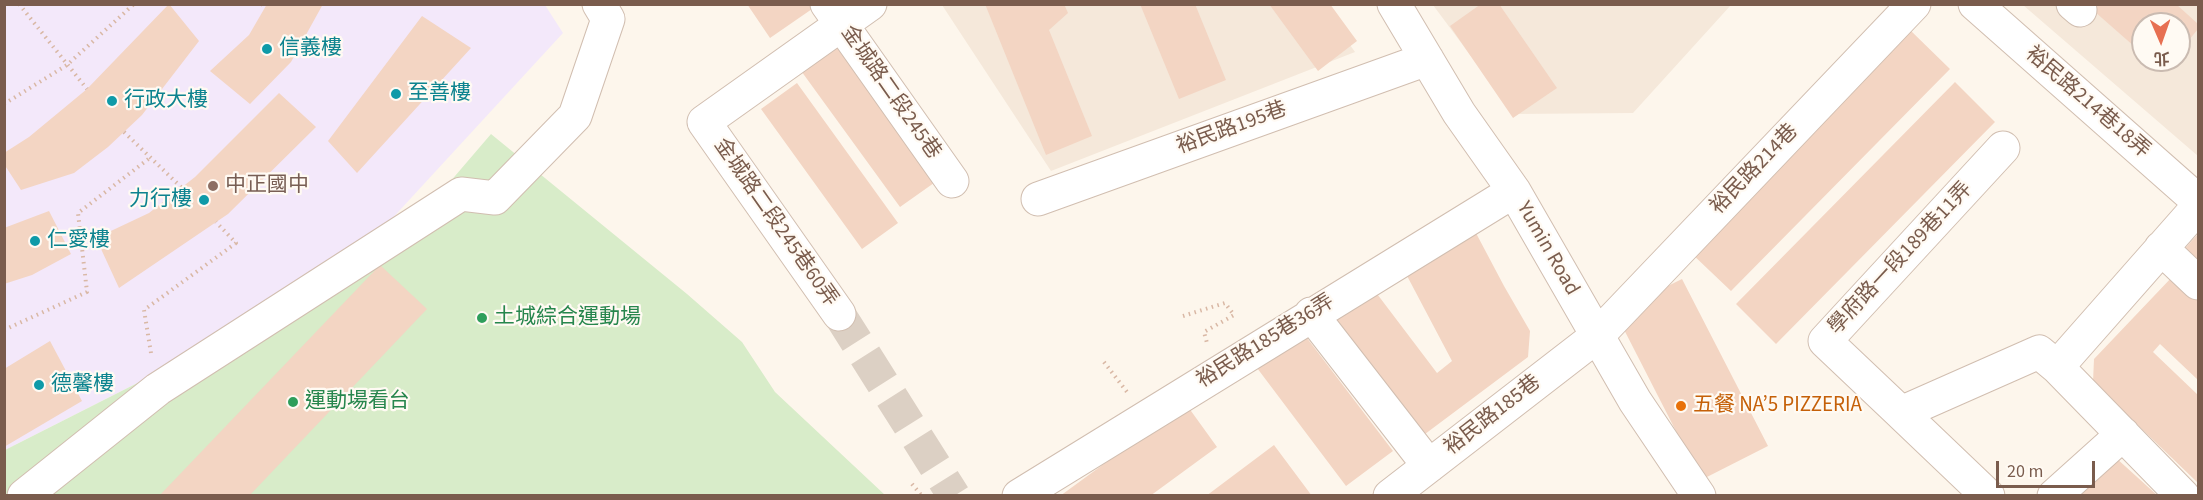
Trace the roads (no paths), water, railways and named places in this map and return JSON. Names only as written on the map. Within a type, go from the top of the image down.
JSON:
[{"type":"street","points":[[24,495],[158,389],[461,195],[495,198],[575,116],[608,19],[599,4]]},
{"type":"street","points":[[834,15],[870,4]]},
{"type":"street","name":"Yumin Road","points":[[1394,4],[1459,113],[1514,191],[1635,401],[1699,495]]},
{"type":"street","name":"裕民路214巷","points":[[1597,336],[1914,4]]},
{"type":"street","name":"裕民路214巷18弄","points":[[1975,4],[2199,201]]},
{"type":"street","name":"金城路二段245巷","points":[[834,15],[952,181]]},
{"type":"street","name":"金城路二段245巷60弄","points":[[834,15],[704,122],[839,314]]},
{"type":"street","name":"裕民路195巷","points":[[1038,199],[1427,59]]},
{"type":"street","name":"學府路一段189巷11弄","points":[[1901,413],[1825,341],[2003,148]]},
{"type":"street","name":"裕民路185巷36弄","points":[[1019,495],[1514,191]]},
{"type":"street","points":[[1988,495],[1901,413],[2048,360],[2199,207]]},
{"type":"street","points":[[2161,248],[2199,283]]},
{"type":"street","points":[[1311,314],[1429,465]]},
{"type":"street","name":"裕民路185巷","points":[[1390,495],[1597,336]]},
{"type":"street","points":[[2048,360],[2183,495]]},
{"type":"street","points":[[2054,495],[2122,434]]},
{"type":"tunnel","points":[[839,314],[954,496]]},
{"type":"place","name":"信義樓","points":[[267,49]]},
{"type":"place","name":"至善樓","points":[[396,94]]},
{"type":"place","name":"行政大樓","points":[[112,101]]},
{"type":"place","name":"中正國中","points":[[213,186]]},
{"type":"place","name":"力行樓","points":[[204,200]]},
{"type":"place","name":"仁愛樓","points":[[35,241]]},
{"type":"place","name":"土城綜合運動場","points":[[482,318]]},
{"type":"place","name":"德馨樓","points":[[39,385]]},
{"type":"place","name":"運動場看台","points":[[293,402]]},
{"type":"place","name":"五餐 NA’5 PIZZERIA","points":[[1681,406]]}]
